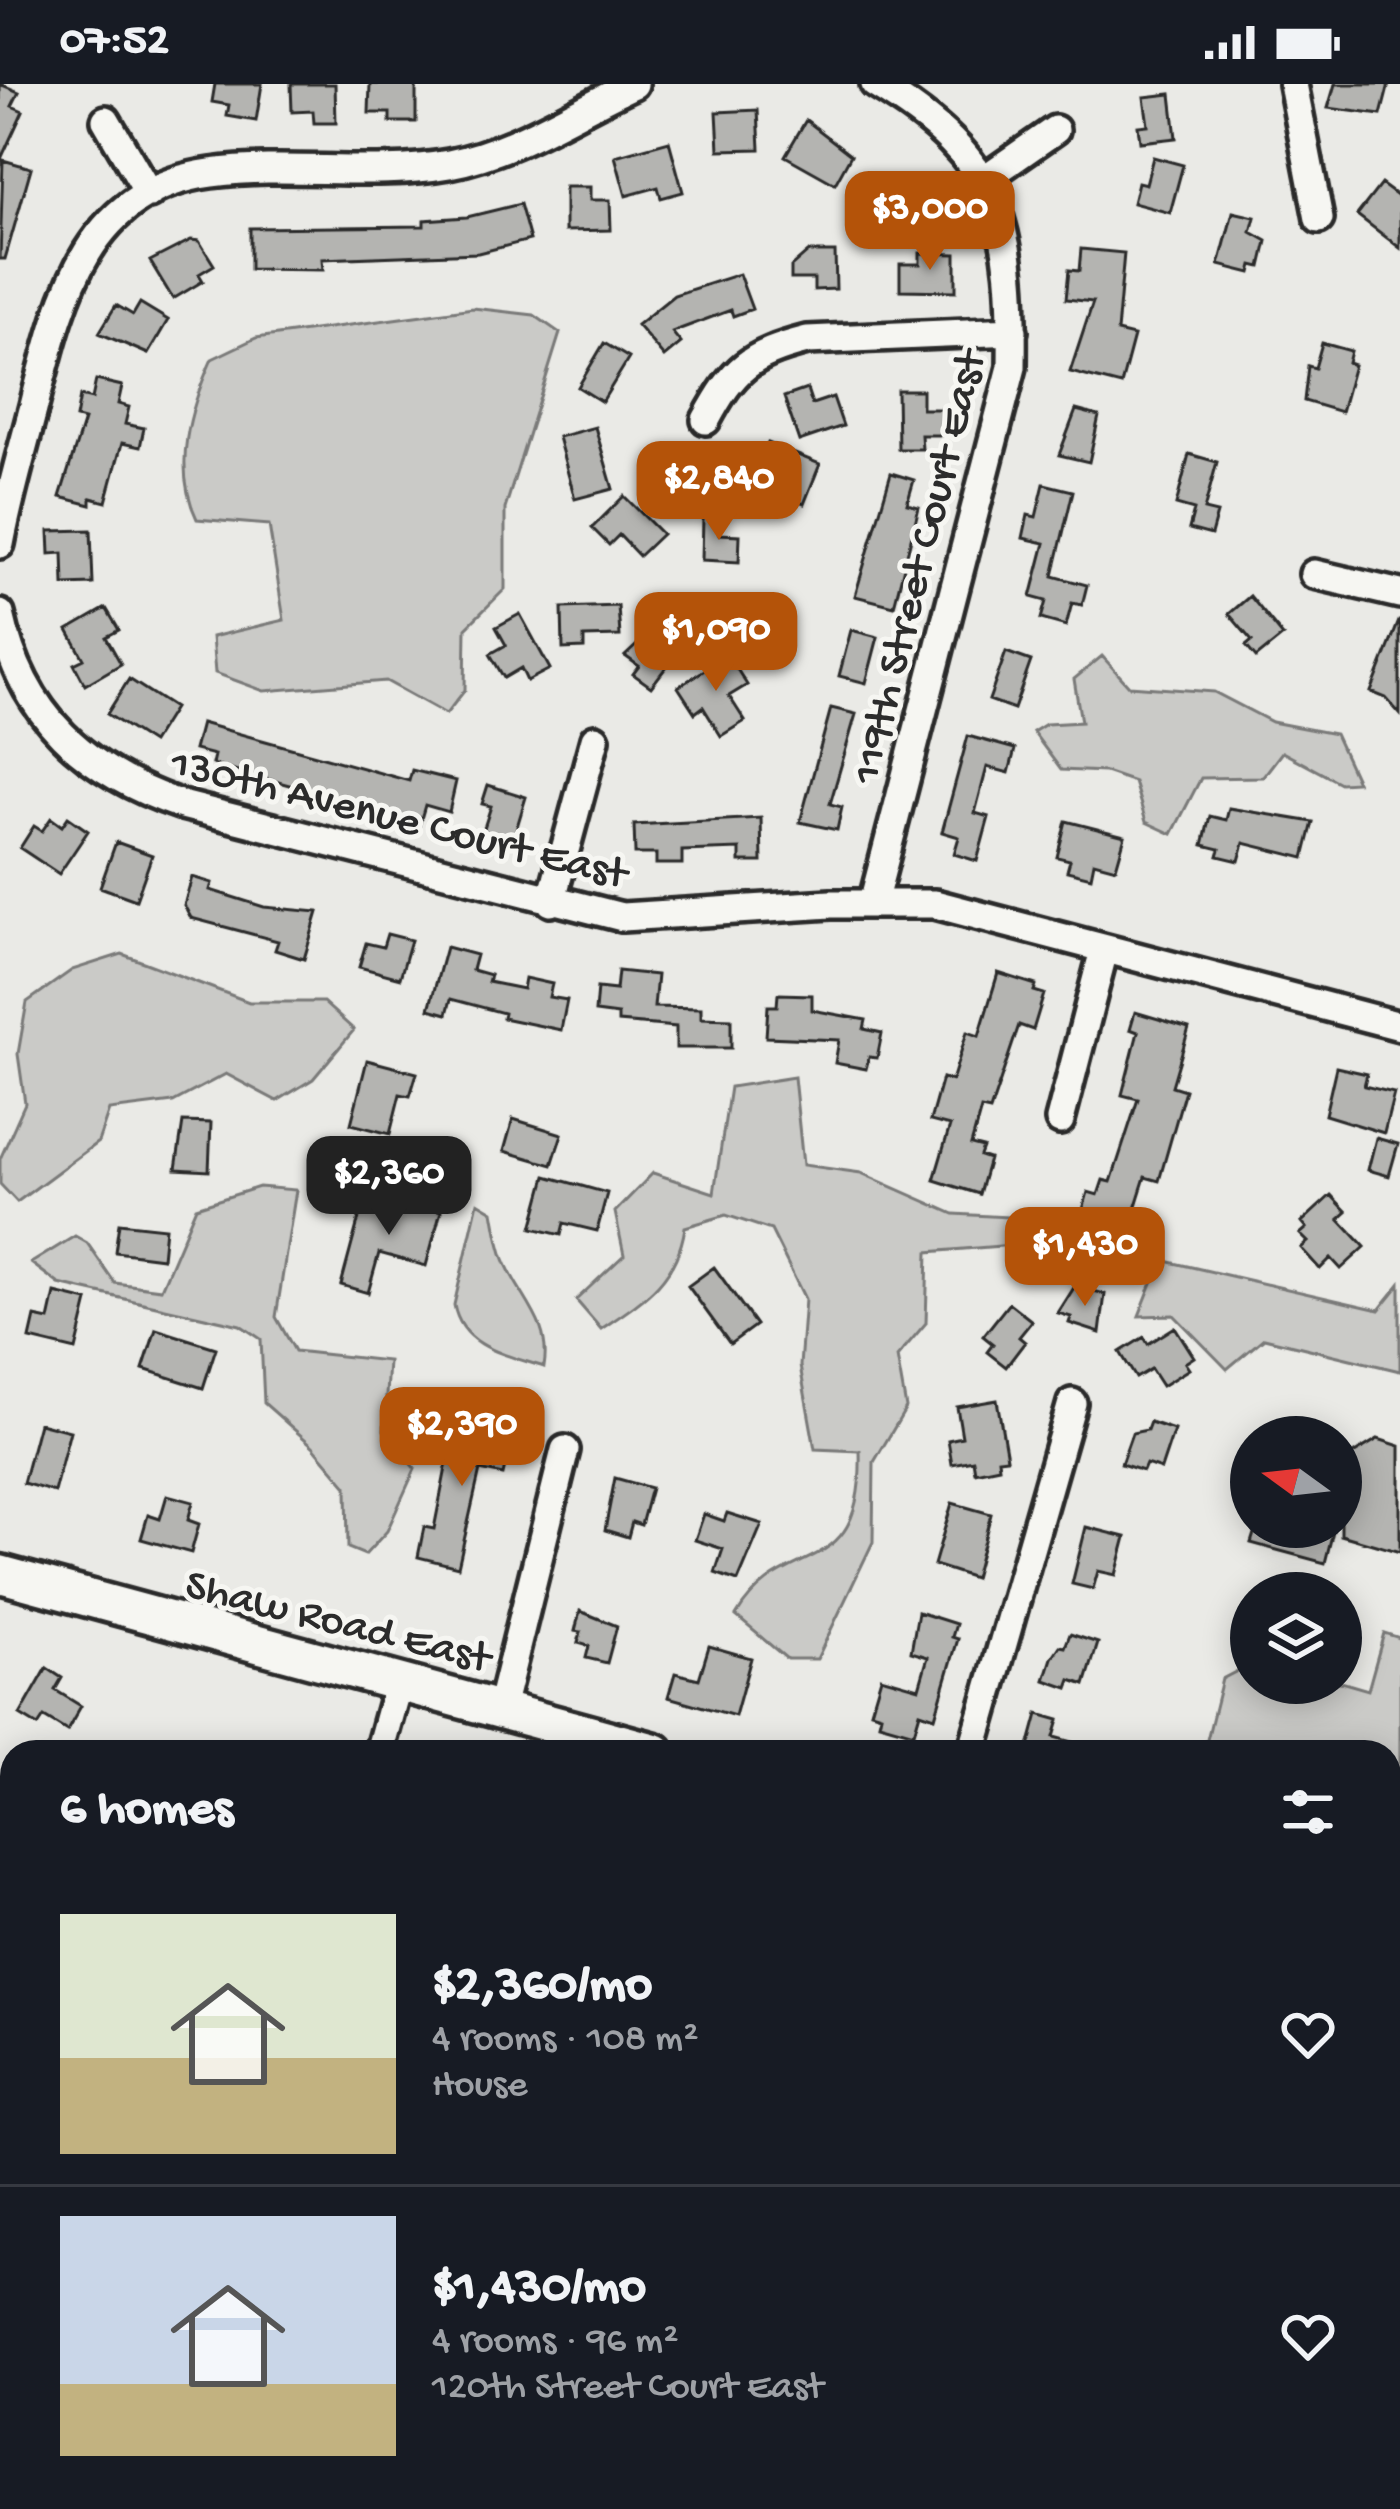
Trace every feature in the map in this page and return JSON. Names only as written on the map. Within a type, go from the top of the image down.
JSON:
[{"type":"main road","name":"Shaw Road East","points":[[0,1574],[608,1740]]},
{"type":"street","points":[[875,84],[947,138],[986,178],[1055,130]]},
{"type":"street","points":[[1293,84],[1319,219]]},
{"type":"street","points":[[0,544],[61,299],[90,245],[148,194],[210,173],[447,164],[525,141],[624,86]]},
{"type":"street","points":[[106,120],[148,194]]},
{"type":"street","name":"119th Street Court East","points":[[873,903],[1012,367],[1010,251],[986,178]]},
{"type":"street","points":[[706,420],[730,375],[776,348],[807,340],[1013,331]]},
{"type":"street","points":[[1314,574],[1400,595]]},
{"type":"street","name":"130th Avenue Court East","points":[[0,614],[4,648],[34,705],[68,746],[135,788],[281,832],[551,902],[639,918],[873,903],[935,904],[1400,1026]]},
{"type":"street","points":[[551,902],[595,739]]},
{"type":"street","points":[[1060,1120],[1104,950]]},
{"type":"street","points":[[975,1740],[1072,1403]]},
{"type":"street","points":[[501,1708],[565,1450]]},
{"type":"street","points":[[382,1740],[398,1682]]},
{"type":"shaded area","points":[[473,308],[534,315],[560,333],[505,509],[505,589],[466,628],[465,690],[446,714],[386,681],[264,691],[215,673],[212,637],[284,620],[269,525],[197,519],[190,499],[187,438],[212,359],[256,338]]},
{"type":"shaded area","points":[[1102,656],[1129,686],[1214,692],[1272,722],[1335,734],[1357,782],[1340,783],[1282,752],[1263,777],[1201,778],[1172,834],[1146,822],[1134,782],[1105,772],[1061,770],[1033,732],[1046,724],[1081,722],[1074,679]]},
{"type":"shaded area","points":[[122,954],[249,1002],[323,1002],[354,1030],[313,1079],[277,1101],[226,1074],[173,1102],[109,1110],[98,1142],[17,1202],[0,1184],[0,1159],[25,1103],[18,1054],[27,1002],[72,970]]},
{"type":"shaded area","points":[[794,1077],[803,1165],[861,1173],[954,1214],[1044,1219],[1025,1244],[928,1252],[926,1323],[897,1357],[906,1408],[874,1462],[873,1542],[817,1659],[787,1659],[736,1616],[755,1591],[776,1575],[835,1541],[849,1523],[858,1494],[860,1451],[815,1449],[800,1366],[805,1299],[771,1230],[726,1215],[685,1227],[666,1275],[644,1298],[601,1329],[576,1300],[624,1255],[615,1212],[653,1173],[714,1193],[730,1087]]},
{"type":"shaded area","points":[[259,1187],[296,1190],[276,1317],[295,1351],[388,1361],[384,1430],[415,1469],[387,1531],[365,1555],[348,1548],[347,1486],[313,1446],[264,1403],[261,1339],[240,1325],[59,1284],[31,1263],[75,1236],[87,1243],[115,1283],[161,1289],[196,1207]]},
{"type":"shaded area","points":[[478,1202],[493,1211],[504,1259],[539,1323],[544,1367],[488,1348],[459,1320],[454,1305]]},
{"type":"shaded area","points":[[1161,1260],[1379,1310],[1400,1284],[1400,1371],[1264,1338],[1227,1369],[1174,1315],[1139,1316]]},
{"type":"shaded area","points":[[1384,1633],[1400,1638],[1400,1740],[1207,1740],[1222,1679],[1230,1675],[1230,1704],[1362,1704],[1362,1688],[1368,1690]]},
{"type":"building","points":[[0,84],[19,92],[12,106],[23,111],[0,161]]},
{"type":"building","points":[[215,84],[262,84],[256,121],[227,116],[229,105],[212,102]]},
{"type":"building","points":[[291,84],[335,84],[336,123],[314,123],[313,111],[292,112]]},
{"type":"building","points":[[370,84],[416,84],[416,122],[390,122],[390,113],[369,113]]},
{"type":"building","points":[[1335,84],[1389,84],[1381,115],[1328,108]]},
{"type":"building","points":[[1171,94],[1176,138],[1140,142],[1138,126],[1148,125],[1144,97]]},
{"type":"building","points":[[758,110],[760,149],[719,150],[717,112]]},
{"type":"building","points":[[806,120],[851,155],[835,184],[785,156]]},
{"type":"building","points":[[669,141],[683,192],[661,198],[658,187],[626,196],[615,156]]},
{"type":"building","points":[[1153,157],[1183,165],[1170,213],[1133,203],[1138,182],[1146,184]]},
{"type":"building","points":[[3,160],[31,168],[5,259],[0,259]]},
{"type":"building","points":[[1381,184],[1400,198],[1400,248],[1357,215]]},
{"type":"building","points":[[879,186],[892,200],[908,186],[924,204],[891,234],[861,202]]},
{"type":"building","points":[[565,187],[590,187],[590,200],[610,200],[611,230],[565,231]]},
{"type":"building","points":[[520,204],[530,240],[478,253],[322,259],[323,270],[250,269],[250,228],[424,226],[424,220],[467,217]]},
{"type":"building","points":[[1233,212],[1255,217],[1251,232],[1267,241],[1261,267],[1253,265],[1251,273],[1219,265]]},
{"type":"building","points":[[191,240],[199,241],[214,265],[199,274],[203,281],[173,299],[150,261]]},
{"type":"building","points":[[1081,249],[1124,253],[1117,332],[1134,336],[1121,385],[1070,372],[1093,302],[1066,299],[1069,270],[1079,271]]},
{"type":"building","points":[[808,252],[835,252],[836,289],[814,290],[814,279],[791,279],[791,267]]},
{"type":"building","points":[[920,253],[956,254],[956,291],[900,290],[900,264],[920,264]]},
{"type":"building","points":[[739,274],[752,309],[733,316],[731,310],[672,332],[681,343],[664,357],[637,325],[674,295]]},
{"type":"building","points":[[140,303],[168,320],[148,354],[99,333],[116,305],[133,315]]},
{"type":"building","points":[[604,343],[629,358],[602,402],[578,387]]},
{"type":"building","points":[[1322,343],[1351,351],[1348,363],[1354,365],[1341,412],[1304,401],[1308,366],[1315,368]]},
{"type":"building","points":[[96,380],[122,386],[118,404],[129,407],[125,424],[144,428],[140,447],[122,443],[106,502],[91,498],[91,505],[60,497],[84,420],[76,418],[80,396],[92,399]]},
{"type":"building","points":[[807,389],[812,404],[833,397],[843,426],[799,441],[784,397]]},
{"type":"building","points":[[897,390],[922,390],[922,409],[944,409],[944,435],[921,435],[922,449],[898,449]]},
{"type":"building","points":[[1076,410],[1099,416],[1089,462],[1059,455]]},
{"type":"building","points":[[595,427],[613,489],[575,499],[558,437]]},
{"type":"building","points":[[768,443],[820,464],[804,504],[780,494],[785,480],[775,476],[778,467],[761,460]]},
{"type":"building","points":[[1189,454],[1217,462],[1204,510],[1217,513],[1211,535],[1189,529],[1194,510],[1176,505]]},
{"type":"building","points":[[891,473],[914,480],[907,504],[919,507],[894,606],[855,596]]},
{"type":"building","points":[[1044,484],[1073,491],[1053,576],[1087,585],[1082,605],[1072,603],[1066,626],[1041,619],[1046,601],[1031,597],[1045,543],[1023,538],[1028,515],[1036,517]]},
{"type":"building","points":[[624,496],[662,534],[639,556],[619,535],[609,545],[592,528]]},
{"type":"building","points":[[703,517],[719,518],[719,534],[740,535],[739,562],[702,560]]},
{"type":"building","points":[[91,530],[93,584],[64,585],[63,553],[50,554],[49,531]]},
{"type":"building","points":[[1250,596],[1283,636],[1256,658],[1246,646],[1252,641],[1229,614]]},
{"type":"building","points":[[618,606],[620,636],[584,637],[584,648],[563,649],[562,608]]},
{"type":"building","points":[[106,608],[119,630],[106,637],[121,664],[85,685],[74,664],[84,659],[68,630]]},
{"type":"building","points":[[520,614],[550,669],[527,681],[521,668],[504,678],[490,654],[506,645],[496,627]]},
{"type":"building","points":[[1399,621],[1400,714],[1386,698],[1371,692]]},
{"type":"building","points":[[654,629],[680,649],[651,687],[633,674],[639,666],[625,656]]},
{"type":"building","points":[[851,630],[878,637],[866,683],[839,676]]},
{"type":"building","points":[[1006,652],[1031,661],[1014,709],[989,700]]},
{"type":"building","points":[[728,655],[747,685],[729,696],[745,721],[721,736],[703,707],[695,713],[678,687]]},
{"type":"building","points":[[129,679],[174,708],[152,743],[107,714]]},
{"type":"building","points":[[831,708],[856,714],[830,804],[842,807],[837,830],[800,822]]},
{"type":"building","points":[[201,723],[409,781],[412,770],[456,781],[449,812],[425,805],[419,826],[399,821],[400,815],[212,764],[214,755],[194,750]]},
{"type":"building","points":[[968,736],[1015,749],[1009,773],[987,767],[975,813],[989,817],[977,861],[954,854],[959,837],[942,832]]},
{"type":"building","points":[[488,785],[526,797],[513,840],[483,831],[491,806],[482,804]]},
{"type":"building","points":[[1229,808],[1313,822],[1304,858],[1244,843],[1239,861],[1218,856],[1220,849],[1203,845],[1210,816],[1226,820]]},
{"type":"building","points":[[68,817],[88,831],[59,874],[20,848],[34,826],[42,831],[51,818],[62,826]]},
{"type":"building","points":[[761,818],[762,862],[740,862],[740,849],[682,851],[682,864],[656,864],[656,854],[635,854],[634,825]]},
{"type":"building","points":[[1066,821],[1125,836],[1116,868],[1094,862],[1091,877],[1067,871],[1070,860],[1057,857]]},
{"type":"building","points":[[116,842],[152,855],[136,900],[100,887]]},
{"type":"building","points":[[192,877],[212,883],[210,890],[264,907],[318,912],[304,959],[275,950],[278,941],[191,918],[184,905]]},
{"type":"building","points":[[387,934],[411,940],[400,978],[359,967],[366,943],[383,947]]},
{"type":"building","points":[[446,947],[476,955],[472,970],[490,975],[488,982],[523,989],[525,978],[552,984],[549,997],[567,1000],[561,1030],[503,1018],[504,1013],[451,999],[447,1014],[429,1009]]},
{"type":"building","points":[[618,971],[657,975],[654,1007],[701,1008],[701,1018],[731,1019],[731,1048],[676,1048],[676,1027],[618,1022],[618,1015],[595,1012],[597,988],[616,990]]},
{"type":"building","points":[[998,973],[1036,985],[1034,991],[1044,994],[1033,1030],[1019,1025],[990,1111],[981,1109],[971,1145],[983,1148],[980,1156],[989,1159],[979,1194],[934,1180],[950,1126],[930,1121],[942,1078],[952,1081],[967,1032],[979,1036]]},
{"type":"building","points":[[778,994],[812,995],[812,1010],[866,1020],[864,1029],[882,1033],[877,1058],[869,1057],[866,1069],[835,1063],[839,1040],[766,1037],[768,1006],[777,1006]]},
{"type":"building","points":[[1135,1012],[1189,1028],[1172,1086],[1185,1090],[1159,1181],[1145,1177],[1129,1228],[1082,1213],[1088,1192],[1098,1195],[1103,1180],[1111,1182],[1138,1099],[1122,1095],[1138,1032],[1130,1029]]},
{"type":"building","points":[[367,1060],[417,1073],[410,1096],[400,1094],[390,1134],[351,1124]]},
{"type":"building","points":[[1336,1067],[1367,1074],[1364,1086],[1394,1093],[1384,1133],[1325,1115]]},
{"type":"building","points":[[513,1119],[562,1134],[552,1165],[504,1151]]},
{"type":"building","points":[[183,1122],[211,1123],[209,1171],[176,1169]]},
{"type":"building","points":[[1376,1138],[1398,1144],[1389,1176],[1368,1170]]},
{"type":"building","points":[[546,1176],[607,1193],[597,1231],[564,1223],[561,1235],[532,1228]]},
{"type":"building","points":[[1331,1195],[1347,1212],[1339,1219],[1365,1247],[1341,1269],[1331,1258],[1320,1269],[1301,1248],[1308,1242],[1300,1234],[1307,1228],[1302,1222]]},
{"type":"building","points":[[384,1196],[441,1211],[426,1266],[379,1253],[368,1293],[341,1285],[364,1199],[382,1204]]},
{"type":"building","points":[[119,1223],[165,1228],[162,1258],[115,1252]]},
{"type":"building","points":[[714,1267],[756,1325],[730,1344],[688,1286]]},
{"type":"building","points":[[1075,1286],[1105,1294],[1100,1333],[1069,1323],[1071,1317],[1058,1313]]},
{"type":"building","points":[[55,1293],[88,1301],[76,1350],[30,1339],[35,1317],[49,1320]]},
{"type":"building","points":[[1009,1303],[1032,1321],[1019,1337],[1025,1342],[1006,1367],[987,1352],[993,1344],[983,1336]]},
{"type":"building","points":[[1175,1327],[1194,1357],[1185,1363],[1189,1369],[1162,1386],[1151,1369],[1136,1378],[1120,1352],[1144,1337],[1148,1344]]},
{"type":"building","points":[[156,1329],[216,1348],[203,1388],[143,1369]]},
{"type":"building","points":[[997,1400],[1007,1458],[998,1459],[999,1467],[975,1472],[973,1460],[952,1464],[948,1440],[962,1437],[957,1407]]},
{"type":"building","points":[[455,1422],[512,1436],[503,1475],[480,1470],[458,1567],[418,1557],[424,1527],[434,1529]]},
{"type":"building","points":[[1150,1422],[1174,1430],[1161,1469],[1146,1464],[1143,1471],[1121,1464],[1132,1433],[1147,1430]]},
{"type":"building","points":[[39,1423],[70,1431],[54,1492],[23,1483]]},
{"type":"building","points":[[1378,1439],[1400,1446],[1400,1552],[1362,1541],[1362,1449]]},
{"type":"building","points":[[615,1478],[651,1488],[641,1525],[632,1522],[628,1537],[605,1530]]},
{"type":"building","points":[[167,1495],[193,1502],[188,1520],[199,1524],[191,1553],[141,1539],[148,1515],[160,1519]]},
{"type":"building","points":[[952,1503],[991,1514],[974,1578],[934,1565]]},
{"type":"building","points":[[727,1513],[762,1524],[738,1581],[715,1573],[723,1549],[695,1540],[704,1514],[724,1521]]},
{"type":"building","points":[[1086,1527],[1126,1537],[1116,1575],[1098,1571],[1093,1589],[1072,1584]]},
{"type":"building","points":[[1270,1548],[1329,1548],[1325,1563]]},
{"type":"building","points":[[580,1611],[617,1626],[607,1663],[586,1658],[589,1646],[578,1643],[581,1632],[575,1631]]},
{"type":"building","points":[[918,1612],[956,1624],[952,1637],[958,1639],[935,1717],[920,1712],[914,1733],[879,1723],[881,1714],[871,1711],[881,1677],[919,1688],[928,1657],[911,1652]]},
{"type":"building","points":[[1070,1634],[1098,1643],[1085,1685],[1071,1680],[1068,1688],[1045,1680],[1052,1658],[1060,1646],[1065,1647]]},
{"type":"building","points":[[709,1646],[751,1658],[735,1716],[668,1697],[675,1673],[699,1679]]},
{"type":"building","points":[[47,1668],[62,1678],[55,1690],[81,1706],[67,1731],[44,1717],[38,1726],[20,1715]]},
{"type":"building","points":[[1038,1714],[1059,1720],[1054,1737],[1064,1740],[1031,1740]]}]
